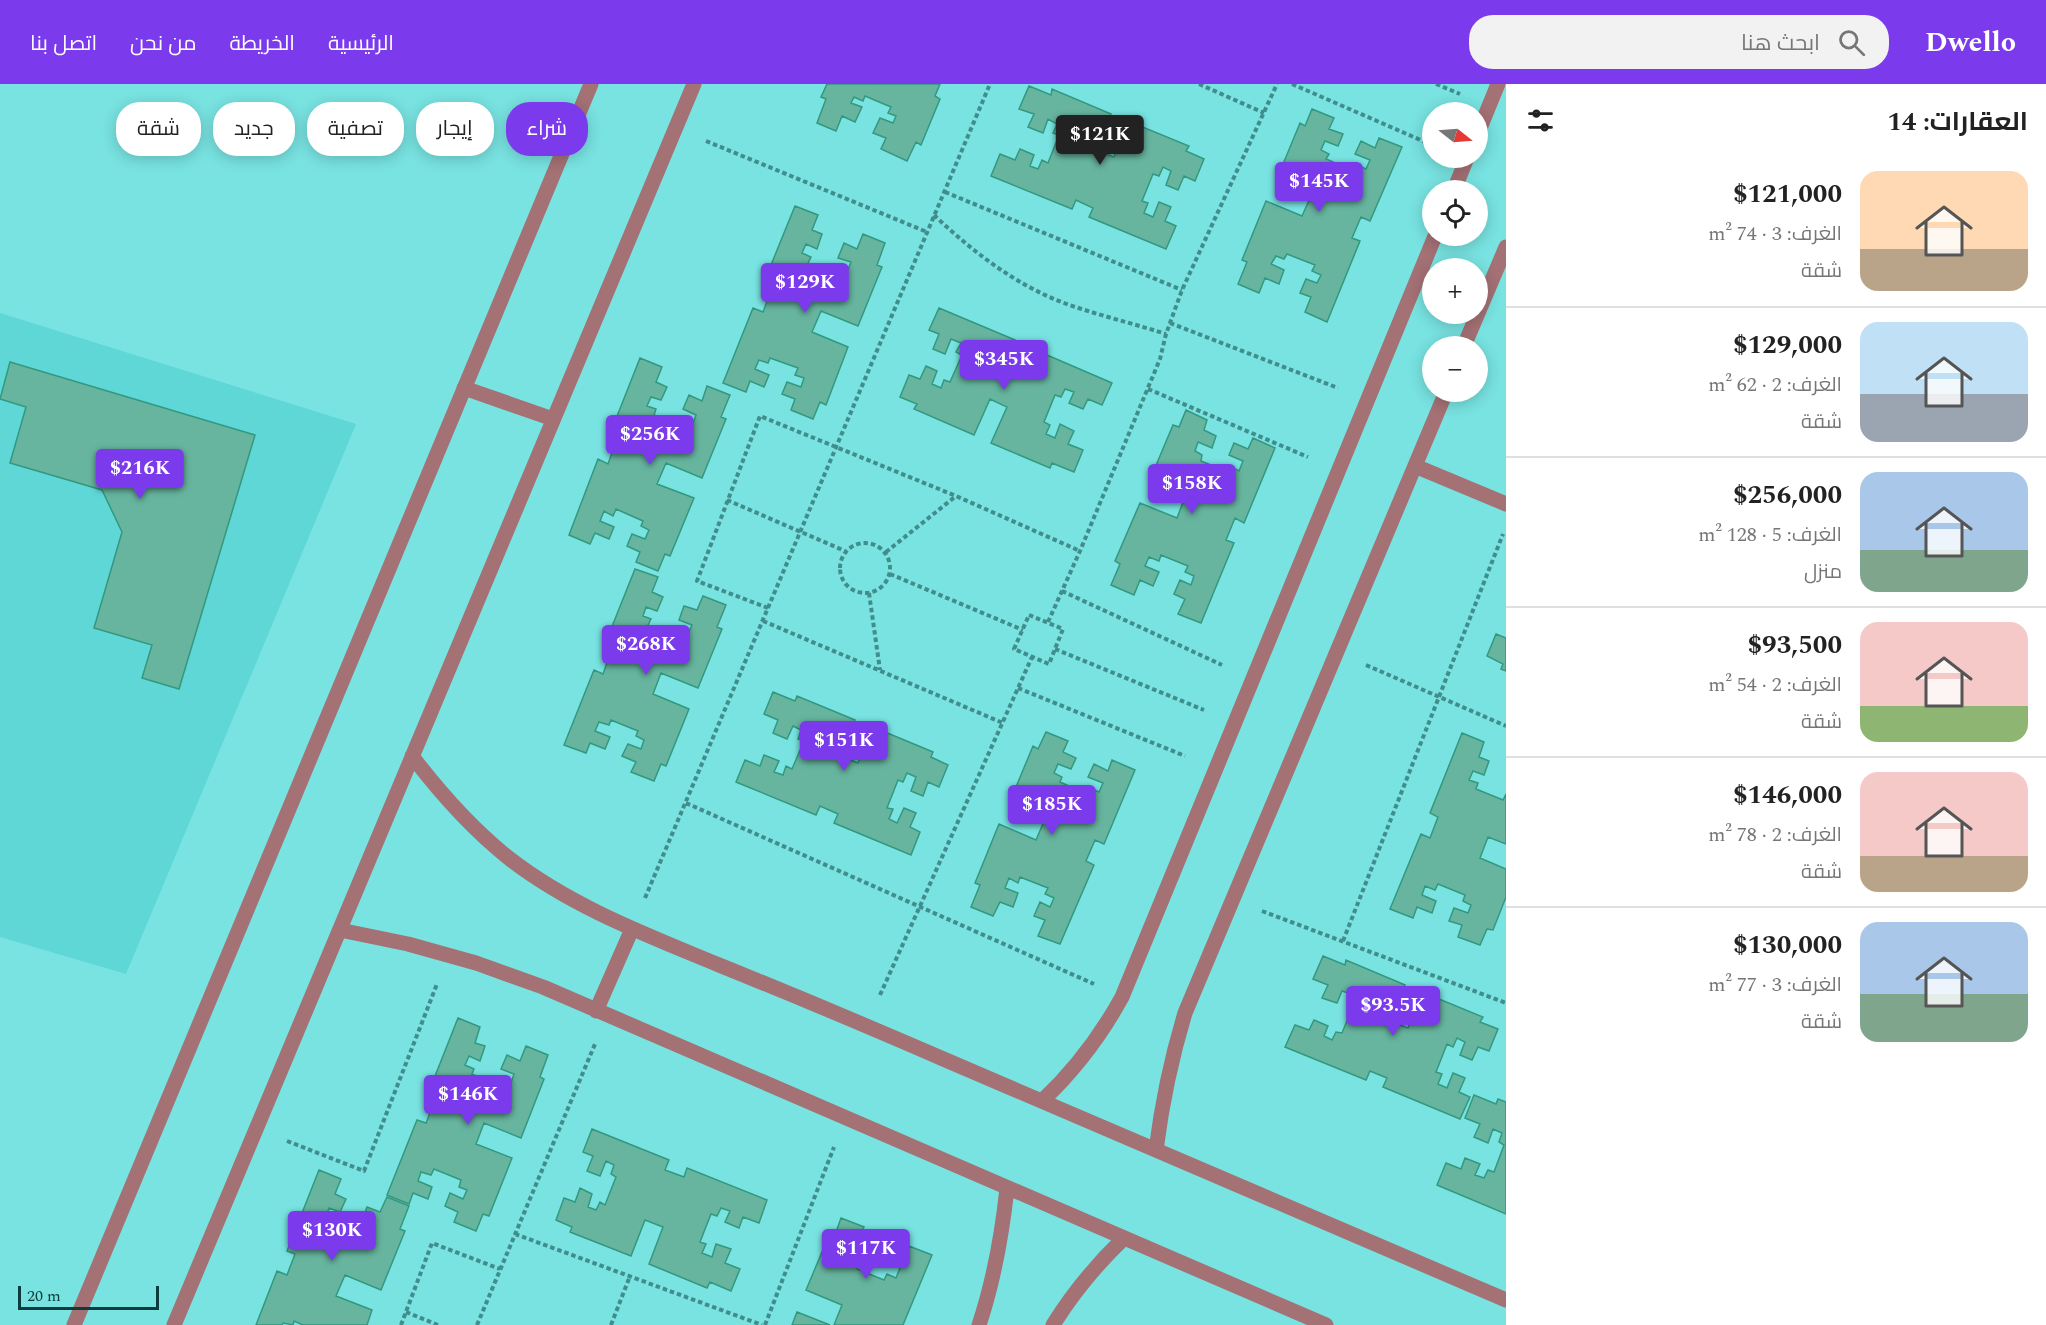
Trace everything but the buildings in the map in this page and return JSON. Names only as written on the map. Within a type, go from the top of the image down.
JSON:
[{"type":"street","points":[[174,1325],[694,84]]},
{"type":"street","points":[[1488,108],[1498,84]]},
{"type":"street","points":[[74,1325],[587,87]]},
{"type":"street","points":[[1042,1101],[1067,1077],[1089,1050],[1122,997],[1431,246]]},
{"type":"street","points":[[1468,336],[1506,247]]},
{"type":"street","points":[[464,388],[553,419]]},
{"type":"street","points":[[1156,1150],[1161,1103],[1171,1058],[1185,1013],[1442,402]]},
{"type":"street","points":[[1414,466],[1506,504]]},
{"type":"street","points":[[412,756],[441,794],[473,828],[510,859],[548,885],[633,929],[867,1026],[1506,1300]]},
{"type":"street","points":[[601,1014],[633,929]]},
{"type":"street","points":[[340,930],[408,944],[543,987],[601,1014],[1326,1325]]},
{"type":"street","points":[[979,1325],[993,1279],[1002,1234],[1007,1188]]},
{"type":"street","points":[[1053,1325],[1071,1296],[1096,1265],[1124,1238]]},
{"type":"path","points":[[633,929],[990,84]]},
{"type":"path","points":[[1199,84],[1264,113]]},
{"type":"path","points":[[1048,622],[1161,359],[1166,334],[1182,290],[1277,84]]},
{"type":"path","points":[[1292,84],[1422,141]]},
{"type":"path","points":[[676,129],[927,232]]},
{"type":"path","points":[[945,192],[1182,290]]},
{"type":"path","points":[[934,215],[994,266],[1027,286],[1063,302],[1166,334]]},
{"type":"path","points":[[1170,323],[1367,399]]},
{"type":"path","points":[[1148,389],[1340,470]]},
{"type":"path","points":[[768,608],[697,580],[760,416],[956,496],[1080,551]]},
{"type":"path","points":[[886,552],[956,496]]},
{"type":"path","points":[[728,500],[846,551]]},
{"type":"path","points":[[1343,941],[1506,526]]},
{"type":"path","points":[[866,542],[878,545],[886,552],[890,563],[890,574],[886,583],[879,590],[869,593],[859,592],[850,588],[843,580],[840,560],[855,544],[866,542]]},
{"type":"path","points":[[890,574],[1023,630]]},
{"type":"path","points":[[1062,591],[1253,680]]},
{"type":"path","points":[[869,593],[880,671]]},
{"type":"path","points":[[1029,615],[1063,629],[1048,664],[1014,649],[1023,630],[1029,615]]},
{"type":"path","points":[[763,621],[1003,723]]},
{"type":"path","points":[[1055,649],[1235,723]]},
{"type":"path","points":[[1336,652],[1506,726]]},
{"type":"path","points":[[867,1026],[1032,657]]},
{"type":"path","points":[[1018,688],[1216,769]]},
{"type":"path","points":[[686,803],[1122,997]]},
{"type":"path","points":[[1233,900],[1506,1003]]},
{"type":"path","points":[[256,1129],[364,1171],[448,956]]},
{"type":"path","points":[[477,1325],[601,1014]]},
{"type":"path","points":[[515,1234],[764,1325],[845,1118]]},
{"type":"path","points":[[401,1325],[432,1243],[500,1269]]},
{"type":"path","points":[[611,1325],[630,1276]]},
{"type":"path","points":[[406,1312],[438,1325]]},
{"type":"shaded area","points":[[0,313],[356,424],[126,974],[0,937]]}]
